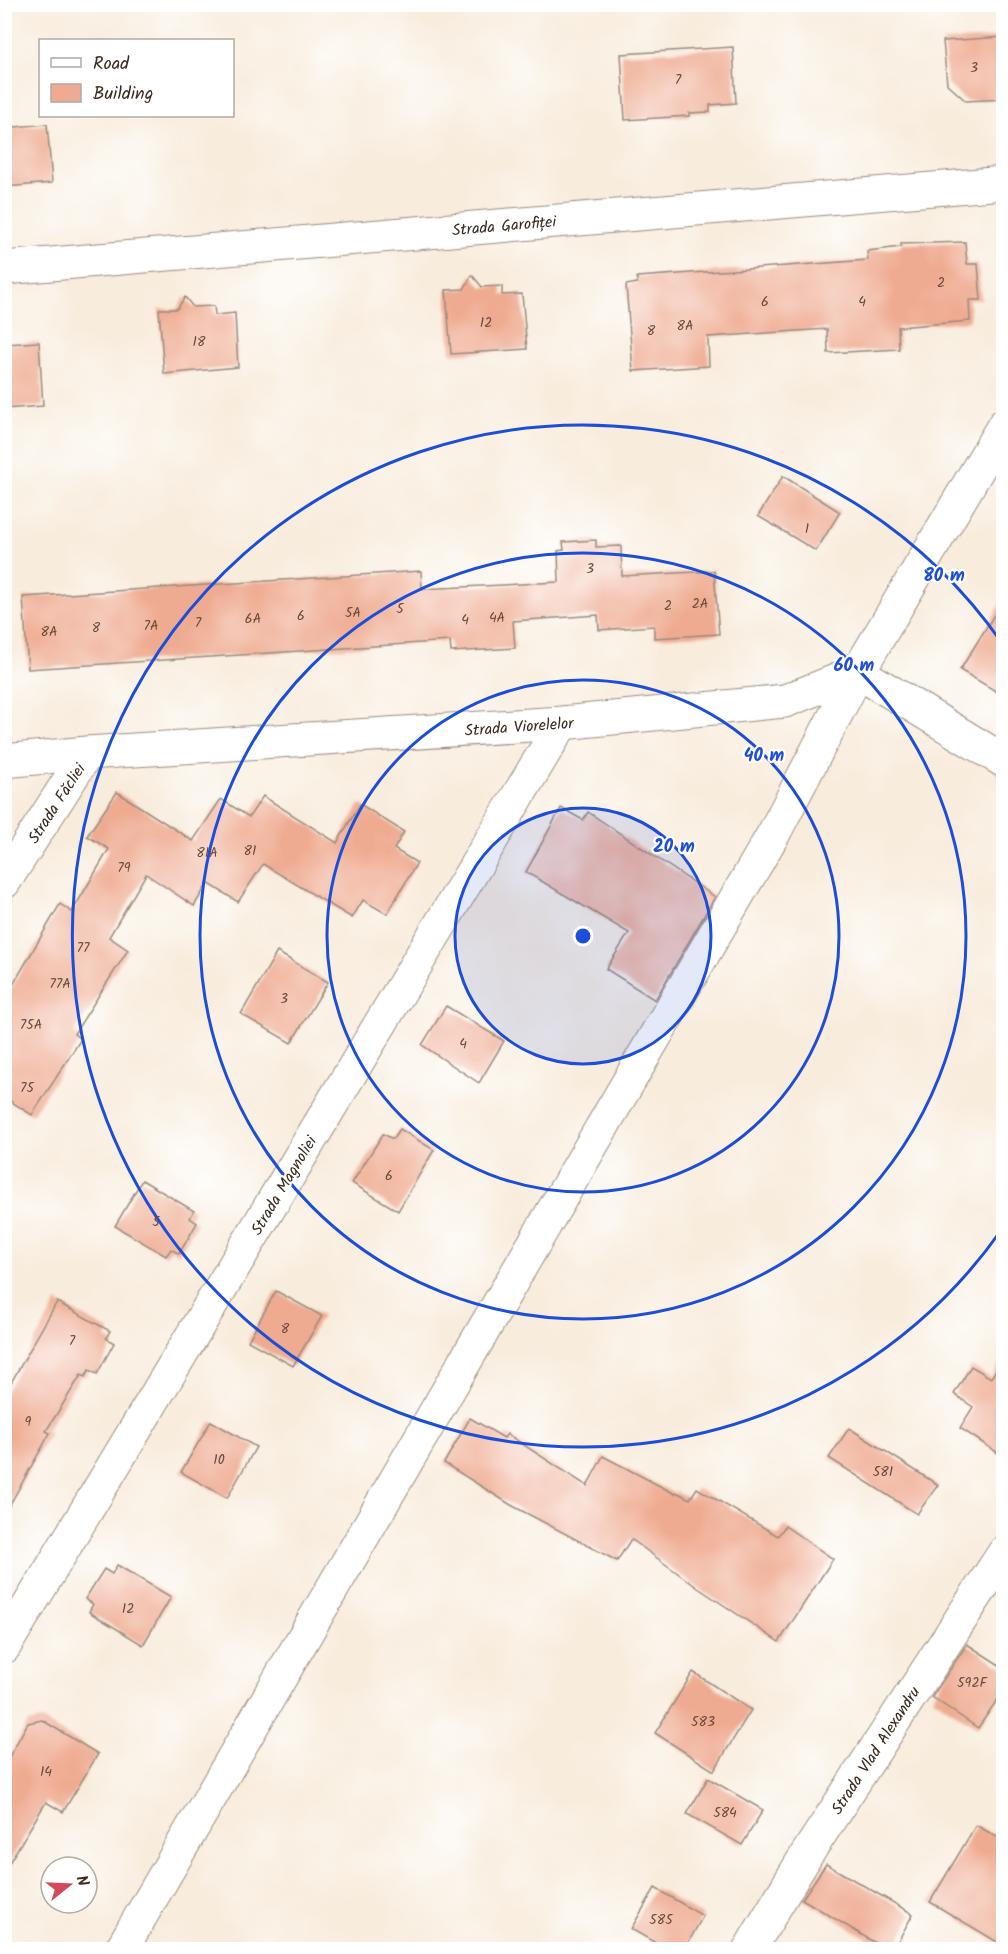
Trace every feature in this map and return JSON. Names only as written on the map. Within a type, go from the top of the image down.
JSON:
[{"type":"street","name":"Strada Garofiței","points":[[4,268],[1004,183]]},
{"type":"street","points":[[121,1950],[774,833],[858,672],[1004,425]]},
{"type":"street","points":[[858,672],[1004,761]]},
{"type":"street","name":"Strada Viorelelor","points":[[4,761],[87,753],[562,723],[785,702],[858,672]]},
{"type":"street","name":"Strada Magnoliei","points":[[4,1647],[562,723]]},
{"type":"street","name":"Strada Făcliei","points":[[4,882],[87,753]]},
{"type":"street","name":"Strada Vlad Alexandru","points":[[749,1950],[807,1854],[1004,1553]]},
{"type":"building","points":[[1004,37],[1004,99],[966,101],[947,84],[943,41]]},
{"type":"building","points":[[733,47],[736,103],[710,105],[710,112],[689,113],[689,116],[625,120],[621,54]]},
{"type":"building","points":[[47,124],[52,183],[4,187],[4,128]]},
{"type":"building","points":[[965,242],[967,264],[978,264],[981,300],[969,300],[970,321],[898,327],[899,349],[828,353],[827,329],[708,337],[709,366],[633,371],[626,285],[637,283],[637,277],[868,260],[867,251],[901,247],[901,244]]},
{"type":"building","points":[[472,275],[482,287],[502,286],[502,295],[522,294],[527,349],[451,354],[446,290],[464,289]]},
{"type":"building","points":[[185,297],[193,307],[214,306],[215,315],[235,313],[238,367],[164,374],[159,309],[177,309]]},
{"type":"building","points":[[39,342],[43,406],[4,409],[4,344]]},
{"type":"building","points":[[783,476],[840,512],[816,551],[758,516]]},
{"type":"building","points":[[596,540],[596,547],[621,546],[622,576],[714,571],[719,634],[654,638],[654,626],[599,630],[598,615],[513,621],[515,648],[451,652],[450,641],[28,669],[23,597],[421,571],[422,589],[559,582],[558,551],[564,550],[563,542]]},
{"type":"building","points":[[1004,599],[1004,696],[960,670]]},
{"type":"building","points":[[117,792],[193,841],[221,799],[249,817],[263,796],[337,843],[360,804],[404,832],[394,849],[417,863],[387,914],[363,900],[352,918],[263,864],[238,902],[208,883],[194,906],[146,874],[109,937],[128,950],[74,1034],[81,1039],[32,1115],[4,1097],[4,1000],[60,904],[72,912],[109,849],[87,836]]},
{"type":"building","points":[[561,808],[583,820],[588,812],[715,897],[655,1000],[606,969],[629,933],[526,872]]},
{"type":"building","points":[[277,952],[328,982],[291,1043],[241,1014]]},
{"type":"building","points":[[446,1006],[504,1041],[479,1083],[422,1045]]},
{"type":"building","points":[[400,1129],[434,1150],[398,1211],[352,1183],[383,1134],[393,1139]]},
{"type":"building","points":[[142,1180],[194,1211],[190,1218],[197,1223],[179,1254],[171,1249],[166,1256],[115,1226]]},
{"type":"building","points":[[276,1291],[322,1316],[293,1366],[248,1341]]},
{"type":"building","points":[[57,1302],[110,1331],[106,1338],[114,1343],[97,1374],[89,1370],[85,1377],[81,1375],[46,1431],[50,1433],[4,1515],[4,1395]]},
{"type":"building","points":[[1004,1357],[1004,1457],[960,1428],[973,1407],[954,1394],[971,1366],[991,1378]]},
{"type":"building","points":[[470,1418],[504,1438],[507,1434],[587,1486],[603,1456],[675,1494],[676,1492],[690,1499],[697,1488],[778,1536],[785,1526],[833,1559],[779,1642],[698,1588],[631,1539],[617,1561],[511,1505],[444,1463]]},
{"type":"building","points":[[211,1421],[256,1447],[227,1498],[181,1472]]},
{"type":"building","points":[[849,1428],[938,1485],[917,1514],[829,1458]]},
{"type":"building","points":[[117,1565],[171,1597],[143,1645],[89,1612],[93,1604],[85,1599],[104,1569],[112,1574]]},
{"type":"building","points":[[967,1644],[1004,1668],[1004,1690],[978,1728],[932,1697]]},
{"type":"building","points":[[693,1672],[751,1710],[714,1771],[655,1733]]},
{"type":"building","points":[[42,1720],[98,1754],[63,1812],[46,1802],[4,1871],[4,1766],[28,1723]]},
{"type":"building","points":[[708,1778],[763,1810],[742,1845],[687,1814]]},
{"type":"building","points":[[976,1825],[1004,1841],[1004,1946],[930,1902]]},
{"type":"building","points":[[826,1864],[913,1914],[893,1950],[887,1950],[802,1899]]},
{"type":"building","points":[[655,1888],[703,1916],[684,1950],[668,1950],[631,1929]]}]
